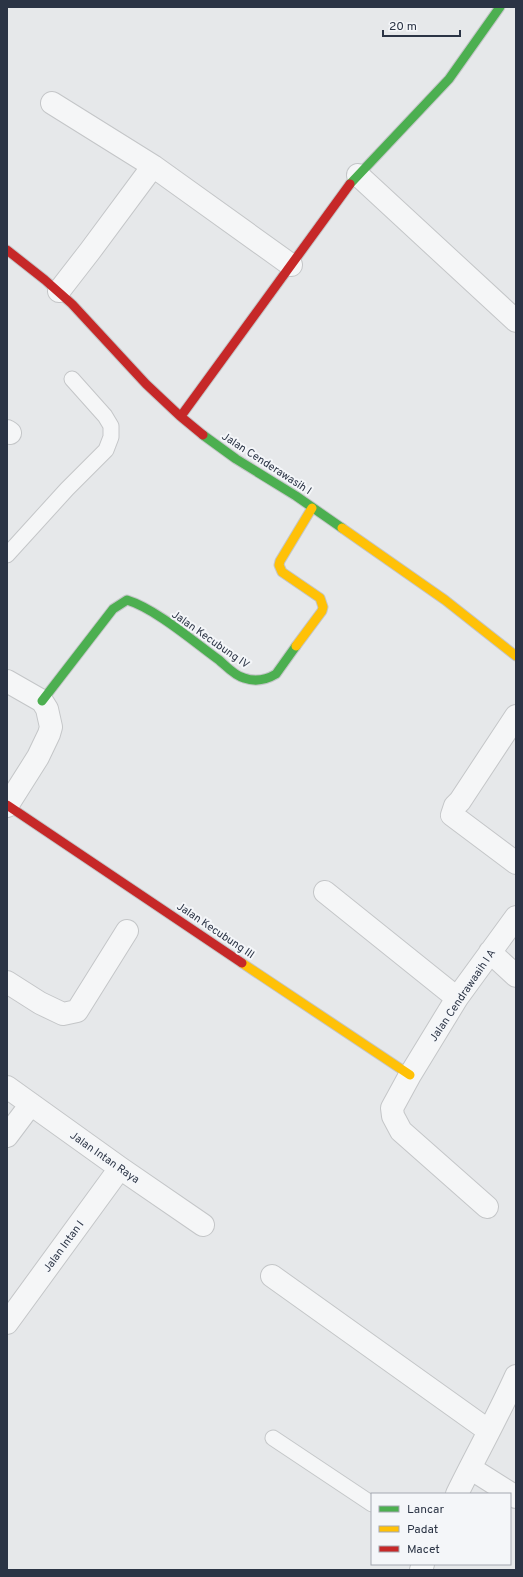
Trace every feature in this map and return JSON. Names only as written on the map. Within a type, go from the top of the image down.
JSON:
[{"type":"street","points":[[181,416],[345,189],[449,79],[500,7]]},
{"type":"street","points":[[52,103],[153,166],[290,265]]},
{"type":"street","points":[[59,291],[90,252],[153,166]]},
{"type":"street","points":[[358,175],[516,321]]},
{"type":"street","name":"Jalan Cenderawasih I","points":[[7,250],[59,291],[147,385],[181,416],[226,453],[312,508],[445,600],[516,656]]},
{"type":"street","name":"Jalan Kecubung IV","points":[[44,705],[113,609],[126,600],[135,602],[171,625],[242,678],[263,680],[276,674],[322,611],[323,606],[320,598],[282,572],[279,565],[312,508]]},
{"type":"street","points":[[7,681],[44,705],[51,727],[50,734],[38,757],[7,805]]},
{"type":"street","points":[[516,716],[460,801],[455,806],[452,815],[516,863]]},
{"type":"street","name":"Jalan Kecubung III","points":[[7,805],[410,1075]]},
{"type":"street","points":[[325,892],[458,998]]},
{"type":"street","name":"Jalan Cendrawaaih I A","points":[[487,1207],[402,1131],[396,1123],[392,1108],[410,1075],[458,998],[516,917]]},
{"type":"street","points":[[7,982],[40,1004],[63,1014],[77,1011],[126,932]]},
{"type":"street","points":[[490,952],[516,976]]},
{"type":"street","name":"Jalan Intan Raya","points":[[7,1087],[203,1225]]},
{"type":"street","points":[[7,1136],[31,1104]]},
{"type":"street","name":"Jalan Intan I","points":[[7,1323],[120,1168]]},
{"type":"street","points":[[272,1276],[489,1431]]},
{"type":"street","points":[[458,1493],[516,1376]]},
{"type":"street","points":[[470,1468],[510,1493]]},
{"type":"lane","points":[[7,555],[67,489],[106,450],[111,437],[111,426],[105,416],[72,380]]},
{"type":"lane","points":[[273,1438],[371,1503]]},
{"type":"traffic: fast","points":[[350,184],[449,79],[500,7]]},
{"type":"traffic: fast","points":[[203,435],[236,459],[296,496],[342,528]]},
{"type":"traffic: fast","points":[[42,701],[113,609],[127,600],[138,604],[162,618],[187,635],[234,673],[248,679],[260,680],[276,674],[296,646]]},
{"type":"traffic: slow","points":[[296,646],[322,611],[323,607],[320,598],[282,572],[279,565],[312,508]]},
{"type":"traffic: slow","points":[[342,528],[445,600],[516,656]]},
{"type":"traffic: slow","points":[[242,963],[410,1075]]},
{"type":"traffic: jam","points":[[181,416],[350,184]]},
{"type":"traffic: jam","points":[[7,250],[45,280],[72,304],[146,384],[203,435]]},
{"type":"traffic: jam","points":[[7,805],[242,963]]}]
